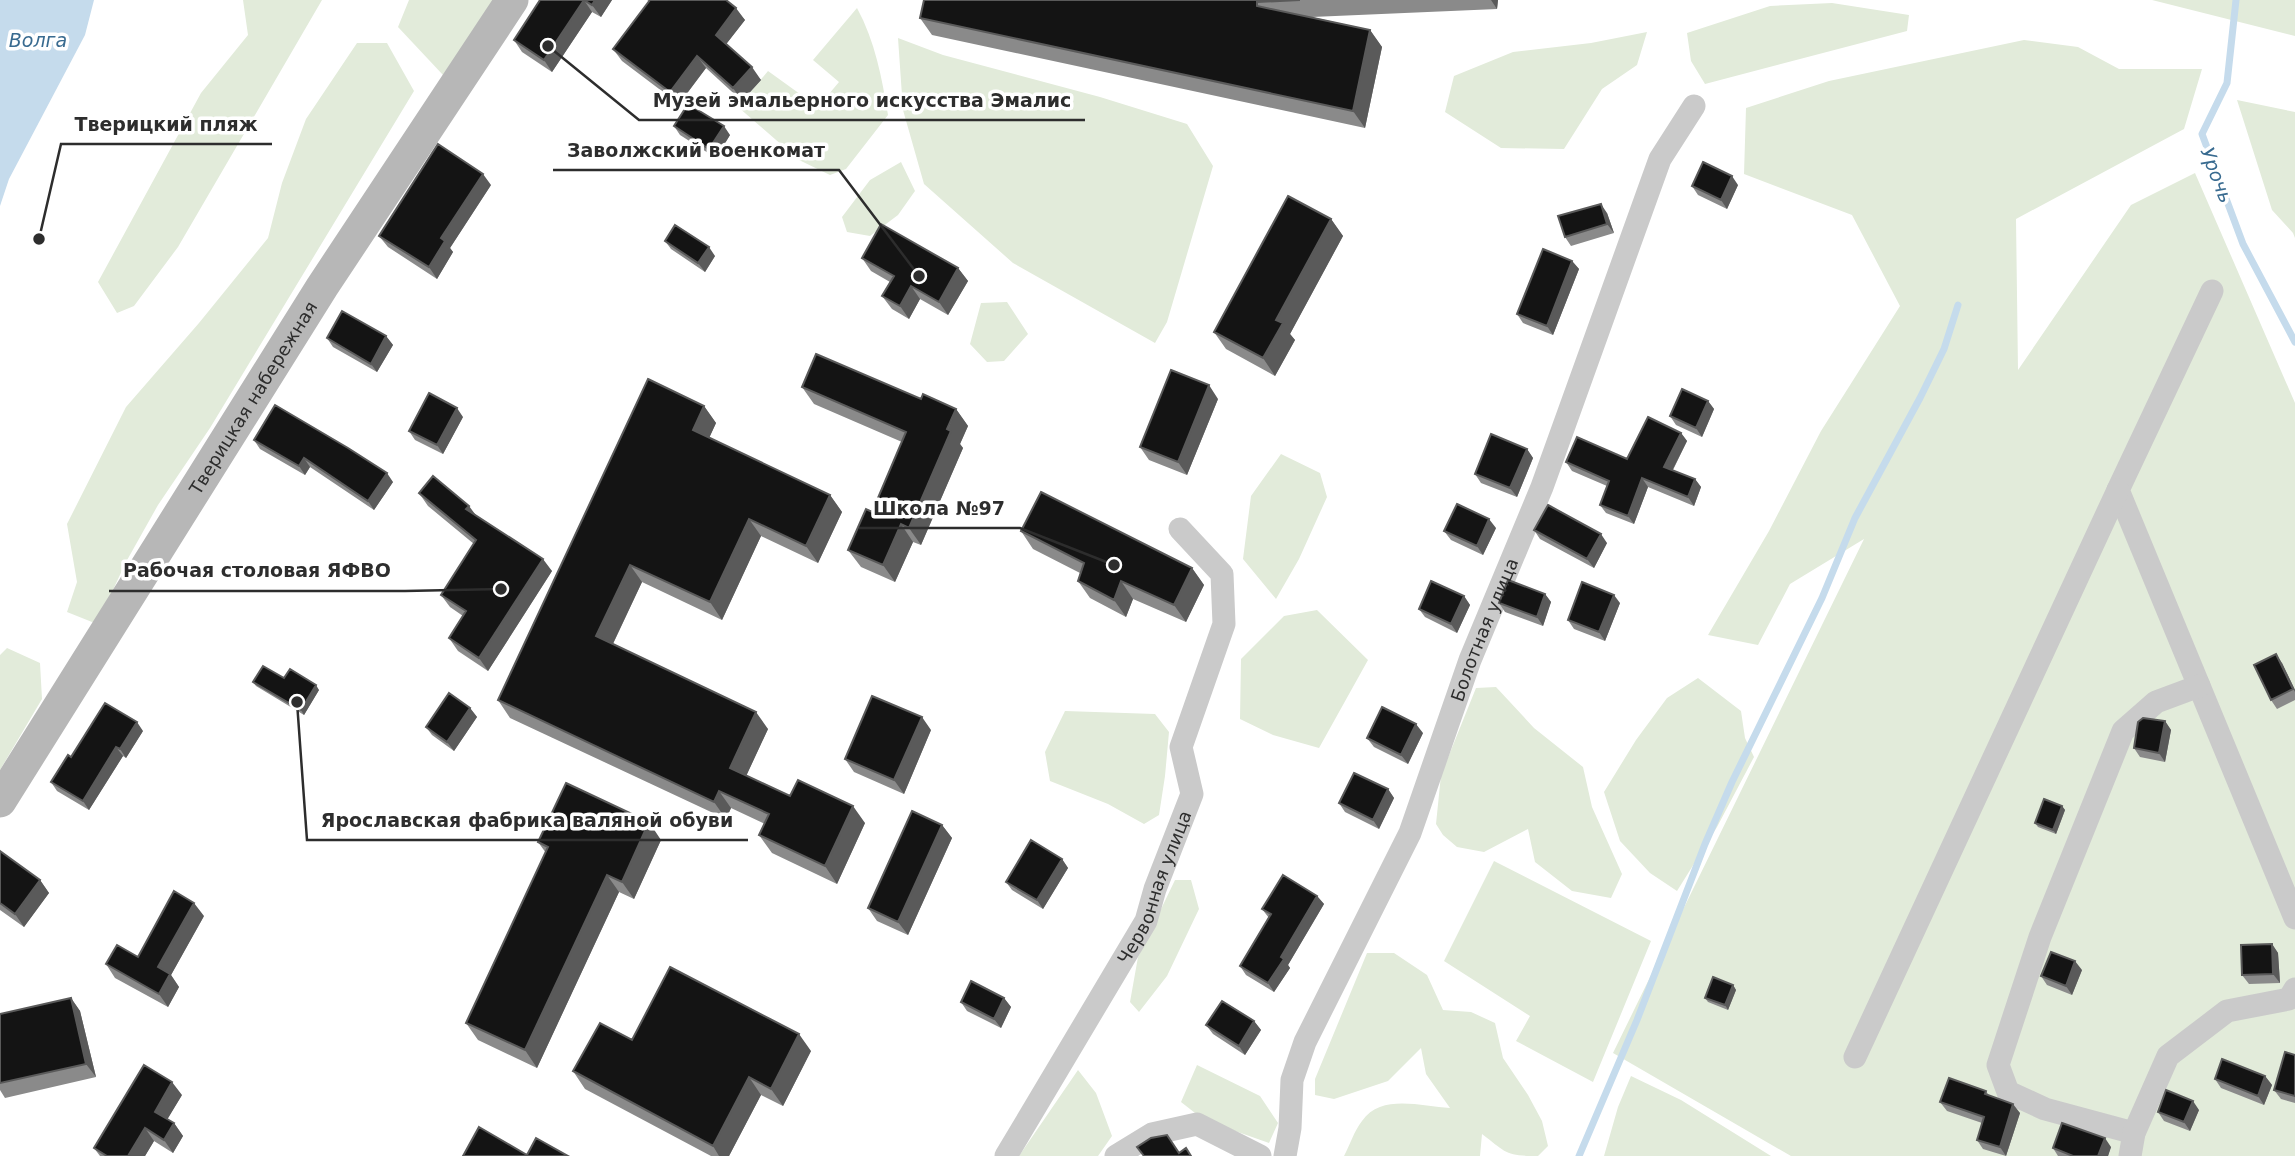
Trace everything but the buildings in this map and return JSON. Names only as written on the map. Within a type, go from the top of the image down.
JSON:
[{"type":"street","name":"Тверицкая набережная","points":[[0,801],[322,287],[512,0]]},
{"type":"street","name":"Болотная улица","points":[[1285,1156],[1290,1128],[1292,1080],[1306,1042],[1410,833],[1471,660],[1542,487],[1660,159],[1694,106]]},
{"type":"street","points":[[1855,1057],[2212,291]]},
{"type":"street","points":[[2118,490],[2295,918]]},
{"type":"street","name":"Червонная улица","points":[[1006,1156],[1146,921],[1155,889],[1192,794],[1181,747],[1223,624],[1222,574],[1180,529]]},
{"type":"street","points":[[2134,1133],[2045,1109],[2008,1093],[1998,1065],[2040,937],[2123,731],[2156,702],[2199,686]]},
{"type":"street","points":[[2130,1156],[2134,1133],[2168,1056],[2227,1011],[2289,999],[2295,989]]},
{"type":"street","points":[[1116,1156],[1152,1134],[1197,1124],[1260,1156]]},
{"type":"green space","points":[[243,0],[322,0],[178,247],[134,306],[117,313],[98,282],[201,93],[248,35]]},
{"type":"green space","points":[[409,0],[494,0],[443,75],[398,27]]},
{"type":"green space","points":[[2152,0],[2295,0],[2295,36]]},
{"type":"green space","points":[[1832,3],[1909,15],[1907,31],[1705,84],[1691,61],[1687,33],[1770,6]]},
{"type":"green space","points":[[857,8],[873,47],[888,115],[846,169],[830,175],[799,160],[738,107],[768,71],[818,107],[839,82],[813,60]]},
{"type":"green space","points":[[1647,32],[1637,65],[1602,89],[1564,149],[1501,148],[1445,112],[1454,76],[1513,52],[1591,43]]},
{"type":"green space","points":[[898,38],[943,55],[1100,97],[1187,124],[1213,166],[1167,322],[1155,343],[1013,263],[924,184],[903,110]]},
{"type":"green space","points":[[2024,40],[2078,47],[2119,69],[2202,69],[2184,129],[2016,219],[2018,370],[2131,205],[2195,173],[2295,403],[2295,1156],[1791,1156],[1613,1053],[1864,539],[1790,584],[1758,645],[1708,635],[1769,531],[1821,431],[1900,306],[1852,215],[1744,174],[1746,108],[1829,81]]},
{"type":"green space","points":[[357,43],[387,43],[414,91],[210,428],[158,505],[126,562],[97,624],[67,612],[77,582],[67,524],[126,407],[268,238],[282,183],[306,119]]},
{"type":"green space","points":[[2237,100],[2295,112],[2295,238],[2272,210]]},
{"type":"green space","points":[[901,162],[915,191],[898,215],[870,236],[847,232],[842,217],[870,180]]},
{"type":"green space","points":[[1007,302],[1028,334],[1004,361],[987,362],[970,344],[981,303]]},
{"type":"green space","points":[[1281,454],[1320,473],[1327,497],[1299,559],[1276,599],[1243,559],[1251,496]]},
{"type":"green space","points":[[1317,610],[1368,660],[1319,748],[1273,735],[1240,719],[1241,659],[1284,616]]},
{"type":"green space","points":[[7,648],[40,663],[42,699],[0,770],[0,655]]},
{"type":"green space","points":[[1698,678],[1741,711],[1745,738],[1754,757],[1717,827],[1677,891],[1650,873],[1620,841],[1604,792],[1636,740],[1667,698]]},
{"type":"green space","points":[[1496,687],[1534,728],[1583,767],[1592,807],[1622,874],[1611,898],[1572,891],[1535,862],[1528,829],[1484,852],[1457,847],[1443,835],[1436,824],[1441,775],[1476,688]]},
{"type":"green space","points":[[1065,711],[1155,714],[1169,732],[1159,815],[1144,824],[1108,804],[1050,781],[1045,752]]},
{"type":"green space","points":[[1494,861],[1651,941],[1593,1082],[1516,1041],[1530,1016],[1444,961]]},
{"type":"green space","points":[[1175,880],[1191,880],[1199,909],[1167,976],[1139,1012],[1130,1002],[1138,957]]},
{"type":"green space","points":[[1367,953],[1394,953],[1427,975],[1443,1010],[1471,1012],[1495,1023],[1503,1058],[1542,1121],[1548,1146],[1538,1156],[1507,1152],[1482,1134],[1480,1156],[1344,1156],[1362,1121],[1370,1112],[1380,1107],[1403,1104],[1450,1108],[1426,1074],[1421,1048],[1388,1081],[1334,1099],[1315,1095],[1315,1079]]},
{"type":"green space","points":[[1197,1065],[1260,1096],[1278,1123],[1269,1143],[1204,1120],[1181,1102]]},
{"type":"green space","points":[[1078,1070],[1096,1093],[1112,1136],[1098,1156],[1019,1156]]},
{"type":"green space","points":[[1631,1076],[1681,1100],[1771,1156],[1604,1156],[1618,1107]]},
{"type":"water","name":"Волга","points":[[0,0],[94,0],[85,35],[9,179],[0,206]]},
{"type":"waterway","name":"Урочь","points":[[2236,0],[2227,83],[2202,134],[2243,244],[2295,342]]},
{"type":"waterway","points":[[1579,1156],[1637,1020],[1732,782],[1822,598],[1855,518],[1944,349],[1958,305]]},
{"type":"place","name":"Музей эмальерного искусства Эмалис","points":[[548,46]]},
{"type":"place","name":"Тверицкий пляж","points":[[39,239]]},
{"type":"place","name":"Заволжский военкомат","points":[[919,276]]},
{"type":"place","name":"Школа №97","points":[[1114,565]]},
{"type":"place","name":"Рабочая столовая ЯФВО","points":[[501,589]]},
{"type":"place","name":"Ярославская фабрика валяной обуви","points":[[297,702]]}]
